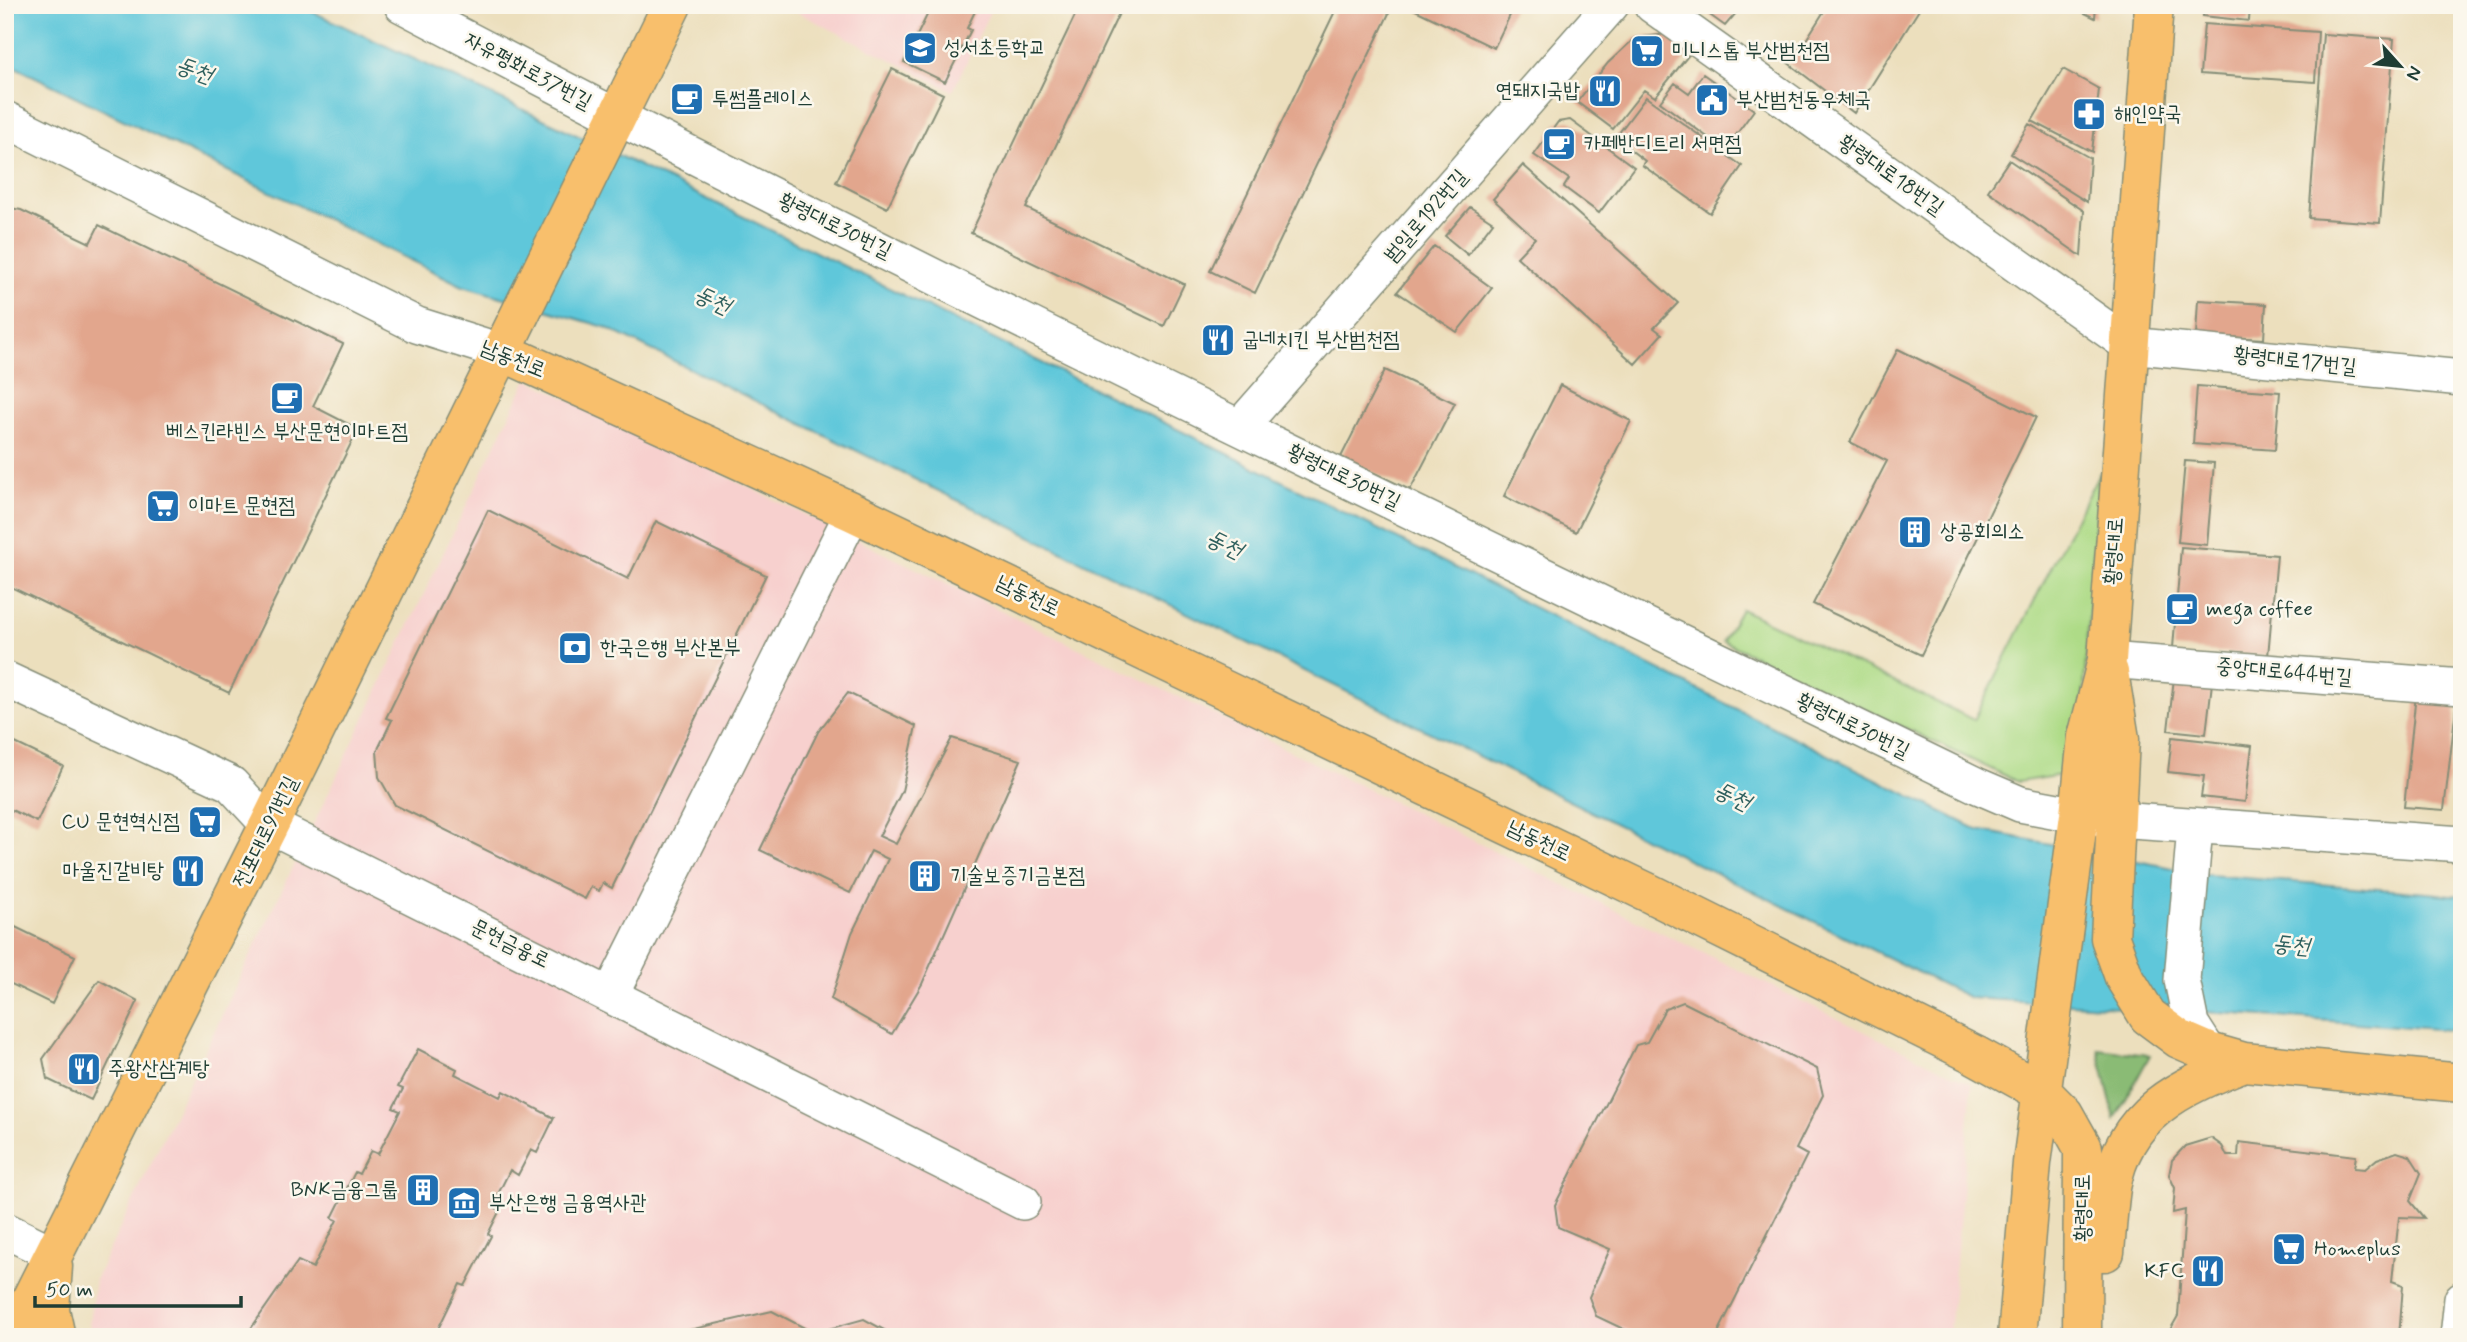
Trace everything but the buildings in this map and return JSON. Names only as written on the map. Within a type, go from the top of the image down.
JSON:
[{"type":"main road","name":"전포대로91번길","points":[[12,1337],[269,825],[672,5]]},
{"type":"main road","name":"황령대로","points":[[2017,1337],[2032,1163],[2087,737],[2107,660],[2154,5]]},
{"type":"main road","name":"남동천로","points":[[509,339],[853,512],[1649,893],[1975,1055],[2042,1092]]},
{"type":"main road","points":[[2107,660],[2120,739],[2110,938],[2123,977],[2148,1016],[2179,1039],[2462,1083]]},
{"type":"main road","points":[[2083,1329],[2103,1270],[2112,1185],[2123,1149],[2142,1119],[2172,1095],[2194,1082],[2215,1046]]},
{"type":"main road","name":"황령대로","points":[[2042,1092],[2064,1114],[2083,1148],[2083,1329]]},
{"type":"main road","points":[[5,1296],[54,1254]]},
{"type":"main road","points":[[54,1254],[50,1310],[56,1337]]},
{"type":"street","name":"자유평화로37번길","points":[[402,5],[617,118]]},
{"type":"street","name":"범일로192번길","points":[[1240,427],[1611,5]]},
{"type":"street","name":"황령대로18번길","points":[[1652,5],[2129,345]]},
{"type":"street","name":"황령대로30번길","points":[[617,118],[1240,427],[1978,786],[2020,804],[2079,815]]},
{"type":"street","name":"남동천로","points":[[7,124],[417,325],[509,339]]},
{"type":"street","name":"황령대로17번길","points":[[2129,345],[2462,377]]},
{"type":"street","points":[[611,994],[853,512]]},
{"type":"street","name":"중앙대로644번길","points":[[2107,660],[2462,687]]},
{"type":"street","name":"문현금융로","points":[[5,679],[232,784],[269,825],[1023,1202]]},
{"type":"street","points":[[2079,815],[2117,820],[2194,841],[2462,844]]},
{"type":"street","points":[[2194,841],[2182,980],[2215,1046]]},
{"type":"street","points":[[2409,842],[2462,853]]},
{"type":"street","points":[[5,1230],[54,1254]]},
{"type":"street","points":[[2458,1337],[2462,1299]]},
{"type":"shaded area","name":"성서초등학교","points":[[783,5],[993,5],[953,91]]},
{"type":"shaded area","points":[[527,379],[1972,1084],[1949,1337],[93,1337],[89,1323],[95,1280]]},
{"type":"green space","points":[[2099,473],[2082,714],[2075,750],[2061,775],[2018,782],[1723,641],[1741,609],[1974,720]]},
{"type":"green space","points":[[2098,1049],[2150,1055],[2115,1119]]},
{"type":"water","name":"동천","points":[[5,5],[298,5],[556,125],[1228,454],[1978,830],[2209,875],[2462,896],[2462,1031],[1970,998],[605,327],[463,286],[5,62]]},
{"type":"place","name":"성서초등학교","points":[[920,48]]},
{"type":"place","name":"미니스톱 부산범천점","points":[[1647,51]]},
{"type":"place","name":"연돼지국밥","points":[[1605,91]]},
{"type":"place","name":"투썸플레이스","points":[[687,99]]},
{"type":"place","name":"부산범천동우체국","points":[[1712,100]]},
{"type":"place","name":"해인약국","points":[[2089,114]]},
{"type":"place","name":"카페반디트리 서면점","points":[[1559,144]]},
{"type":"place","name":"굽네치킨 부산범천점","points":[[1218,340]]},
{"type":"place","name":"베스킨라빈스 부산문현이마트점","points":[[287,398]]},
{"type":"place","name":"이마트 문현점","points":[[163,506]]},
{"type":"place","name":"상공회의소","points":[[1915,532]]},
{"type":"place","name":"mega coffee","points":[[2182,609]]},
{"type":"place","name":"한국은행 부산본부","points":[[575,648]]},
{"type":"place","name":"CU 문현혁신점","points":[[205,822]]},
{"type":"place","name":"마울진갈비탕","points":[[188,871]]},
{"type":"place","name":"기술보증기금본점","points":[[925,876]]},
{"type":"place","name":"주왕산삼계탕","points":[[84,1069]]},
{"type":"place","name":"BNK금융그룹","points":[[423,1190]]},
{"type":"place","name":"부산은행 금융역사관","points":[[464,1203]]},
{"type":"place","name":"Homeplus","points":[[2289,1249]]},
{"type":"place","name":"KFC","points":[[2208,1271]]}]
